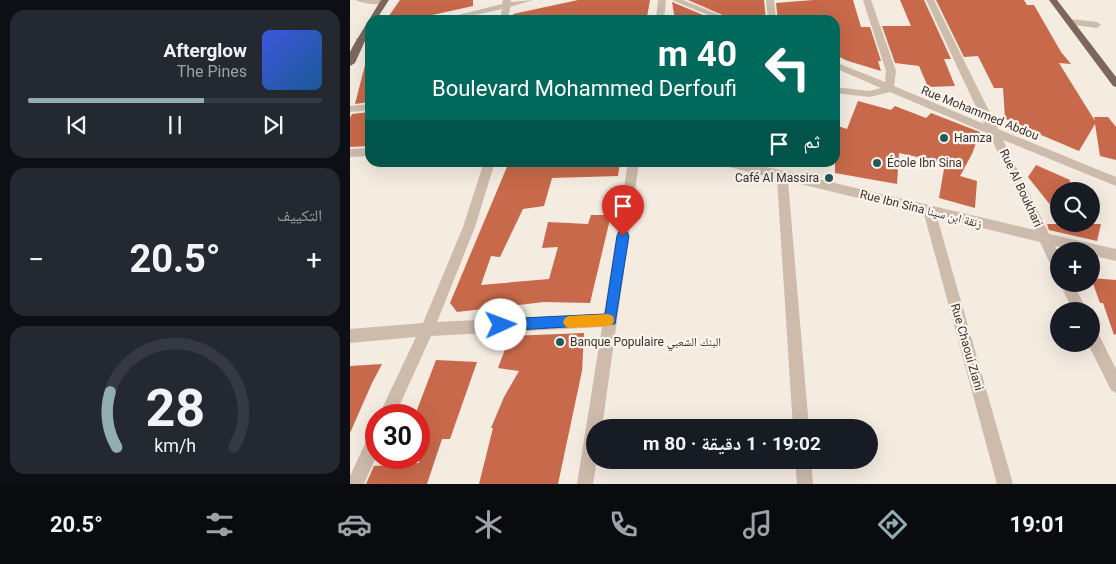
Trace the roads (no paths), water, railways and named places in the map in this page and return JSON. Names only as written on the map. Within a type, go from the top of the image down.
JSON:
[{"type":"main road","points":[[1052,0],[1116,84]]},
{"type":"main road","points":[[373,15],[384,1]]},
{"type":"main road","points":[[350,63],[365,28]]},
{"type":"street","points":[[360,0],[384,1]]},
{"type":"street","points":[[461,15],[506,3],[529,0]]},
{"type":"street","points":[[660,15],[662,0]]},
{"type":"street","points":[[676,0],[715,15]]},
{"type":"street","points":[[770,0],[772,15]]},
{"type":"street","points":[[840,91],[870,94],[889,89],[891,71],[867,0]]},
{"type":"street","name":"Rue Al Boukhari","points":[[930,0],[996,133],[1050,250]]},
{"type":"street","points":[[1070,22],[1097,25]]},
{"type":"street","points":[[359,39],[365,38]]},
{"type":"street","name":"Rue Mohammed Abdou","points":[[840,67],[1116,182]]},
{"type":"street","points":[[350,110],[365,108]]},
{"type":"street","points":[[350,153],[365,152]]},
{"type":"street","points":[[392,404],[427,328],[475,214],[489,167]]},
{"type":"street","points":[[585,484],[633,167]]},
{"type":"street","name":"Rue Ibn Sina زنقة ابن سينا","points":[[745,167],[1116,255]]},
{"type":"street","points":[[782,176],[800,419]]},
{"type":"street","name":"Rue Chaoui Ziani","points":[[929,211],[1005,484]]},
{"type":"street","points":[[350,336],[427,328],[611,320]]},
{"type":"street","points":[[1100,352],[1116,385]]},
{"type":"street","points":[[355,484],[365,463]]},
{"type":"street","points":[[804,469],[805,484]]},
{"type":"place","name":"Hamza","points":[[944,138]]},
{"type":"place","name":"École Ibn Sina","points":[[877,163]]},
{"type":"place","name":"Café Al Massira","points":[[829,178]]},
{"type":"place","name":"Banque Populaire البنك الشعبي","points":[[560,342]]}]
